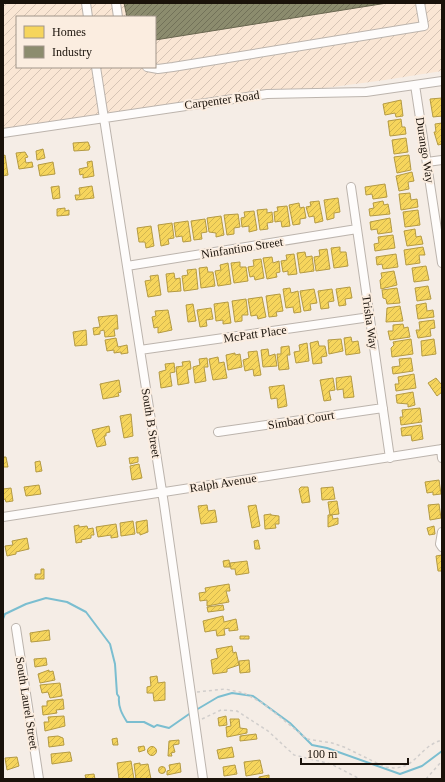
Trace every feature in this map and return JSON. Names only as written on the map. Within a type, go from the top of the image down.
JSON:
[{"type":"street","points":[[86,3],[88,16]]},
{"type":"street","points":[[116,3],[118,16]]},
{"type":"street","points":[[152,68],[173,68],[424,26],[420,3]]},
{"type":"street","name":"South B Street","points":[[96,68],[162,493],[196,721],[203,779]]},
{"type":"street","name":"Carpenter Road","points":[[3,133],[267,94],[343,94],[442,81]]},
{"type":"street","name":"Durango Way","points":[[415,85],[442,263]]},
{"type":"street","points":[[427,162],[442,160]]},
{"type":"street","name":"Trisha Way","points":[[351,187],[390,458]]},
{"type":"street","name":"Ninfantino Street","points":[[127,266],[357,229]]},
{"type":"street","name":"McPatt Place","points":[[140,350],[370,317]]},
{"type":"street","name":"Simbad Court","points":[[218,432],[383,408]]},
{"type":"street","points":[[442,449],[442,458]]},
{"type":"street","name":"Ralph Avenue","points":[[3,517],[442,449]]},
{"type":"street","points":[[442,532],[440,544],[442,547]]},
{"type":"street","name":"South Laurel Street","points":[[16,628],[39,779]]},
{"type":"path","points":[[192,697],[213,689],[232,690],[244,693],[264,704],[307,739],[332,743],[368,760],[392,768],[409,765],[433,743],[442,740]]},
{"type":"path","points":[[196,721],[221,710],[237,711],[268,731],[294,755],[331,764],[360,779]]},
{"type":"path","points":[[426,779],[442,761]]},
{"type":"shaded area","points":[[3,3],[442,3],[442,71],[3,131]]},
{"type":"building: Homes","points":[[442,98],[442,116],[433,117],[430,99]]},
{"type":"building: Homes","points":[[401,100],[403,116],[396,117],[395,113],[385,115],[383,104]]},
{"type":"building: Homes","points":[[401,119],[402,127],[405,127],[406,134],[390,136],[388,121]]},
{"type":"building: Homes","points":[[442,123],[442,144],[438,145],[434,132],[436,132],[435,124]]},
{"type":"building: Homes","points":[[406,138],[408,152],[394,154],[392,140]]},
{"type":"building: Homes","points":[[88,142],[90,147],[89,150],[74,151],[73,143]]},
{"type":"building: Homes","points":[[43,149],[45,158],[37,160],[36,151]]},
{"type":"building: Homes","points":[[25,152],[28,157],[25,158],[26,163],[32,162],[33,167],[19,169],[16,153]]},
{"type":"building: Homes","points":[[5,155],[8,175],[3,176],[3,156]]},
{"type":"building: Homes","points":[[409,155],[411,170],[397,173],[394,157]]},
{"type":"building: Homes","points":[[92,161],[94,176],[83,178],[83,174],[80,175],[79,169],[88,167],[87,162]]},
{"type":"building: Homes","points":[[53,162],[55,174],[40,176],[38,165]]},
{"type":"building: Homes","points":[[412,172],[414,181],[408,182],[409,189],[399,191],[396,176]]},
{"type":"building: Homes","points":[[385,184],[387,197],[373,199],[372,194],[366,195],[365,187]]},
{"type":"building: Homes","points":[[59,186],[60,198],[53,199],[51,187]]},
{"type":"building: Homes","points":[[92,186],[94,198],[76,200],[75,195],[80,195],[79,188]]},
{"type":"building: Homes","points":[[410,193],[411,200],[417,199],[418,207],[401,210],[399,194]]},
{"type":"building: Homes","points":[[338,198],[340,212],[334,213],[334,218],[327,220],[324,200]]},
{"type":"building: Homes","points":[[319,201],[323,221],[315,223],[314,216],[309,217],[306,207],[311,206],[310,202]]},
{"type":"building: Homes","points":[[383,201],[384,205],[388,204],[390,214],[370,216],[369,209],[374,208],[373,203]]},
{"type":"building: Homes","points":[[299,203],[300,208],[304,207],[306,218],[300,219],[300,224],[293,225],[289,205]]},
{"type":"building: Homes","points":[[287,206],[290,226],[282,227],[281,221],[275,222],[274,212],[278,211],[277,207]]},
{"type":"building: Homes","points":[[65,208],[65,211],[69,210],[69,215],[57,216],[57,209]]},
{"type":"building: Homes","points":[[267,209],[267,213],[272,212],[273,222],[267,223],[268,229],[260,230],[257,210]]},
{"type":"building: Homes","points":[[418,210],[420,225],[405,227],[403,212]]},
{"type":"building: Homes","points":[[254,211],[257,230],[249,232],[249,226],[242,227],[241,218],[245,217],[244,212]]},
{"type":"building: Homes","points":[[238,214],[240,227],[234,228],[234,234],[227,235],[224,215]]},
{"type":"building: Homes","points":[[221,216],[224,235],[216,237],[216,233],[209,232],[207,218]]},
{"type":"building: Homes","points":[[390,218],[392,232],[378,234],[377,229],[371,230],[370,222]]},
{"type":"building: Homes","points":[[205,219],[207,232],[201,233],[202,239],[194,240],[191,221]]},
{"type":"building: Homes","points":[[188,221],[191,241],[183,242],[182,236],[176,237],[174,223]]},
{"type":"building: Homes","points":[[172,223],[174,238],[168,239],[169,244],[161,246],[158,225]]},
{"type":"building: Homes","points":[[151,226],[154,246],[146,248],[145,242],[139,242],[137,228]]},
{"type":"building: Homes","points":[[415,229],[416,237],[421,236],[423,244],[407,246],[404,231]]},
{"type":"building: Homes","points":[[393,235],[395,248],[375,251],[374,244],[379,243],[378,237]]},
{"type":"building: Homes","points":[[340,247],[340,252],[346,252],[348,266],[334,268],[331,248]]},
{"type":"building: Homes","points":[[423,247],[425,255],[419,255],[420,263],[406,265],[404,250]]},
{"type":"building: Homes","points":[[327,249],[330,269],[316,271],[314,257],[320,256],[319,250]]},
{"type":"building: Homes","points":[[305,252],[306,257],[312,256],[314,271],[300,273],[297,253]]},
{"type":"building: Homes","points":[[294,254],[297,274],[288,275],[288,271],[283,272],[281,261],[287,260],[286,255]]},
{"type":"building: Homes","points":[[396,254],[398,267],[383,269],[382,264],[377,265],[376,257]]},
{"type":"building: Homes","points":[[272,257],[273,263],[279,261],[280,272],[276,273],[277,277],[267,279],[263,258]]},
{"type":"building: Homes","points":[[261,259],[264,278],[255,280],[254,276],[250,277],[248,267],[254,266],[253,260]]},
{"type":"building: Homes","points":[[240,262],[240,267],[246,267],[248,281],[234,283],[231,263]]},
{"type":"building: Homes","points":[[228,263],[231,284],[218,286],[215,271],[221,270],[220,265]]},
{"type":"building: Homes","points":[[426,266],[429,280],[414,282],[412,268]]},
{"type":"building: Homes","points":[[207,267],[208,272],[213,272],[215,286],[201,288],[199,268]]},
{"type":"building: Homes","points":[[196,269],[198,289],[184,291],[182,276],[188,275],[187,270]]},
{"type":"building: Homes","points":[[394,271],[397,285],[381,289],[381,273]]},
{"type":"building: Homes","points":[[174,273],[175,279],[180,278],[181,291],[168,292],[166,274]]},
{"type":"building: Homes","points":[[158,275],[161,295],[148,297],[145,281],[151,280],[150,276]]},
{"type":"building: Homes","points":[[428,286],[431,299],[417,301],[415,288]]},
{"type":"building: Homes","points":[[350,287],[352,298],[345,299],[346,305],[339,306],[336,289]]},
{"type":"building: Homes","points":[[290,288],[291,293],[298,291],[301,312],[294,313],[293,307],[286,308],[283,289]]},
{"type":"building: Homes","points":[[397,288],[400,303],[387,304],[386,299],[383,298],[382,290]]},
{"type":"building: Homes","points":[[314,289],[317,303],[310,304],[311,310],[304,311],[300,291]]},
{"type":"building: Homes","points":[[332,289],[334,301],[328,302],[329,308],[321,309],[318,291]]},
{"type":"building: Homes","points":[[280,294],[283,311],[276,312],[277,316],[269,317],[266,296]]},
{"type":"building: Homes","points":[[262,297],[266,317],[258,319],[257,315],[251,316],[248,299]]},
{"type":"building: Homes","points":[[246,299],[248,315],[242,315],[242,321],[235,322],[232,301]]},
{"type":"building: Homes","points":[[228,302],[231,323],[223,324],[223,320],[216,321],[214,304]]},
{"type":"building: Homes","points":[[426,303],[427,311],[433,310],[434,317],[418,319],[416,305]]},
{"type":"building: Homes","points":[[193,304],[196,321],[188,322],[186,305]]},
{"type":"building: Homes","points":[[400,306],[403,321],[386,322],[387,308]]},
{"type":"building: Homes","points":[[211,308],[213,319],[206,320],[207,326],[200,327],[197,310]]},
{"type":"building: Homes","points":[[168,310],[172,330],[158,333],[158,327],[154,328],[152,317],[156,316],[155,311]]},
{"type":"building: Homes","points":[[117,315],[118,329],[114,329],[115,336],[105,337],[104,330],[100,331],[100,334],[94,335],[93,328],[100,327],[98,317]]},
{"type":"building: Homes","points":[[434,320],[435,328],[430,329],[431,336],[418,338],[416,330],[420,330],[419,322]]},
{"type":"building: Homes","points":[[403,324],[404,328],[408,327],[410,337],[390,340],[388,331],[393,331],[393,325]]},
{"type":"building: Homes","points":[[86,330],[87,345],[75,346],[73,332]]},
{"type":"building: Homes","points":[[351,337],[352,342],[358,341],[360,353],[346,355],[344,338]]},
{"type":"building: Homes","points":[[116,338],[118,347],[127,345],[128,353],[114,353],[114,350],[107,351],[105,340]]},
{"type":"building: Homes","points":[[341,339],[343,351],[329,354],[328,340]]},
{"type":"building: Homes","points":[[411,339],[413,354],[392,357],[391,348],[394,345],[393,342]]},
{"type":"building: Homes","points":[[434,339],[436,354],[422,356],[421,341]]},
{"type":"building: Homes","points":[[318,341],[319,346],[325,346],[327,356],[321,357],[322,363],[313,364],[310,343]]},
{"type":"building: Homes","points":[[307,343],[309,361],[296,363],[294,352],[300,351],[299,345]]},
{"type":"building: Homes","points":[[289,346],[290,355],[287,355],[289,369],[279,370],[277,354],[281,354],[281,347]]},
{"type":"building: Homes","points":[[268,349],[269,356],[275,354],[277,366],[263,367],[261,350]]},
{"type":"building: Homes","points":[[257,351],[261,375],[254,376],[253,369],[245,371],[243,360],[249,358],[248,352]]},
{"type":"building: Homes","points":[[235,353],[235,355],[240,354],[242,367],[228,370],[226,355]]},
{"type":"building: Homes","points":[[218,357],[219,363],[224,362],[227,378],[213,380],[209,359]]},
{"type":"building: Homes","points":[[207,358],[208,367],[204,367],[206,381],[195,383],[193,367],[200,365],[199,359]]},
{"type":"building: Homes","points":[[411,358],[413,371],[393,374],[392,367],[400,366],[399,359]]},
{"type":"building: Homes","points":[[190,361],[191,369],[187,370],[189,383],[178,385],[176,367],[183,366],[182,362]]},
{"type":"building: Homes","points":[[174,363],[175,372],[170,373],[172,386],[161,388],[159,372],[166,370],[165,364]]},
{"type":"building: Homes","points":[[414,374],[416,388],[396,391],[395,384],[399,384],[398,377]]},
{"type":"building: Homes","points":[[351,376],[354,397],[344,398],[343,389],[337,390],[336,378]]},
{"type":"building: Homes","points":[[333,378],[335,390],[329,391],[331,400],[324,401],[320,380]]},
{"type":"building: Homes","points":[[436,378],[441,384],[442,383],[442,392],[437,396],[428,383]]},
{"type":"building: Homes","points":[[119,380],[121,392],[118,393],[119,396],[103,399],[100,384]]},
{"type":"building: Homes","points":[[284,385],[287,406],[278,408],[277,398],[271,399],[269,387]]},
{"type":"building: Homes","points":[[413,392],[415,405],[408,407],[408,404],[397,403],[396,395]]},
{"type":"building: Homes","points":[[420,408],[422,422],[401,425],[400,417],[403,417],[402,410]]},
{"type":"building: Homes","points":[[131,414],[133,436],[124,438],[120,416]]},
{"type":"building: Homes","points":[[421,425],[423,439],[412,441],[411,435],[402,436],[401,428]]},
{"type":"building: Homes","points":[[109,426],[110,432],[106,433],[106,436],[104,436],[106,445],[97,447],[92,430]]},
{"type":"building: Homes","points":[[3,457],[6,457],[8,467],[3,467]]},
{"type":"building: Homes","points":[[138,457],[138,462],[130,464],[129,458]]},
{"type":"building: Homes","points":[[40,461],[42,471],[36,472],[35,462]]},
{"type":"building: Homes","points":[[139,464],[142,478],[132,480],[130,466]]},
{"type":"building: Homes","points":[[439,480],[441,494],[433,495],[433,492],[427,493],[425,482]]},
{"type":"building: Homes","points":[[39,485],[41,494],[26,496],[24,487]]},
{"type":"building: Homes","points":[[301,487],[308,487],[310,502],[302,503],[299,489]]},
{"type":"building: Homes","points":[[333,487],[335,499],[322,500],[321,488]]},
{"type":"building: Homes","points":[[11,488],[13,501],[6,502],[5,499],[3,500],[3,489]]},
{"type":"building: Homes","points":[[337,501],[339,514],[330,515],[328,502]]},
{"type":"building: Homes","points":[[439,504],[441,518],[430,520],[428,505]]},
{"type":"building: Homes","points":[[207,505],[208,511],[215,510],[217,522],[201,524],[198,506]]},
{"type":"building: Homes","points":[[256,505],[260,526],[252,528],[248,506]]},
{"type":"building: Homes","points":[[271,514],[279,516],[279,524],[275,524],[276,528],[265,529],[264,515]]},
{"type":"building: Homes","points":[[328,515],[332,515],[333,519],[338,518],[338,524],[328,527]]},
{"type":"building: Homes","points":[[147,520],[148,532],[140,535],[140,533],[137,533],[136,522]]},
{"type":"building: Homes","points":[[133,521],[135,534],[121,536],[120,523]]},
{"type":"building: Homes","points":[[116,524],[118,537],[111,538],[111,535],[98,537],[96,527]]},
{"type":"building: Homes","points":[[79,525],[79,527],[87,526],[88,529],[93,528],[94,535],[91,535],[91,538],[81,540],[82,542],[76,543],[74,526]]},
{"type":"building: Homes","points":[[434,526],[435,534],[429,535],[427,528]]},
{"type":"building: Homes","points":[[27,538],[29,549],[7,556],[5,546],[13,545],[12,541]]},
{"type":"building: Homes","points":[[258,540],[260,549],[255,549],[254,541]]},
{"type":"building: Homes","points":[[442,555],[442,571],[438,571],[436,556]]},
{"type":"building: Homes","points":[[229,560],[230,567],[224,567],[223,561]]},
{"type":"building: Homes","points":[[247,561],[249,573],[236,575],[235,569],[231,569],[230,563]]},
{"type":"building: Homes","points":[[41,569],[44,569],[44,579],[35,579],[35,574],[41,574]]},
{"type":"building: Homes","points":[[229,584],[230,591],[226,591],[229,602],[207,606],[207,600],[200,601],[199,593],[206,592],[205,588]]},
{"type":"building: Homes","points":[[223,605],[224,610],[208,612],[207,607]]},
{"type":"building: Homes","points":[[223,616],[224,622],[236,619],[238,630],[229,631],[229,628],[224,629],[225,635],[217,636],[216,630],[205,632],[203,621]]},
{"type":"building: Homes","points":[[49,630],[50,640],[31,642],[30,633]]},
{"type":"building: Homes","points":[[240,636],[249,636],[249,639],[240,639]]},
{"type":"building: Homes","points":[[232,646],[233,653],[236,652],[239,665],[227,669],[227,672],[213,674],[211,660],[218,658],[216,649]]},
{"type":"building: Homes","points":[[46,658],[47,665],[35,667],[34,659]]},
{"type":"building: Homes","points":[[249,660],[250,672],[240,673],[239,661]]},
{"type":"building: Homes","points":[[49,670],[49,672],[53,671],[55,680],[40,683],[38,674]]},
{"type":"building: Homes","points":[[157,676],[158,683],[165,682],[165,700],[154,701],[153,693],[147,693],[147,687],[151,686],[150,677]]},
{"type":"building: Homes","points":[[60,683],[62,696],[50,698],[48,692],[42,693],[40,685]]},
{"type":"building: Homes","points":[[63,699],[64,709],[56,710],[57,713],[43,715],[42,706],[47,706],[47,701]]},
{"type":"building: Homes","points":[[64,716],[65,726],[45,731],[44,722],[49,722],[48,717]]},
{"type":"building: Homes","points":[[226,716],[227,725],[219,726],[218,718]]},
{"type":"building: Homes","points":[[230,719],[239,719],[240,728],[247,729],[247,733],[227,737],[226,727],[231,726]]},
{"type":"building: Homes","points":[[256,734],[257,739],[240,741],[240,736]]},
{"type":"building: Homes","points":[[58,736],[63,738],[64,745],[49,747],[48,737]]},
{"type":"building: Homes","points":[[117,738],[118,745],[113,745],[112,739]]},
{"type":"building: Homes","points":[[179,740],[179,744],[173,745],[175,752],[171,753],[172,756],[168,756],[169,741]]},
{"type":"building: Homes","points":[[144,746],[145,750],[139,752],[138,747]]},
{"type":"building: Homes","points":[[152,746],[157,751],[152,756],[147,751]]},
{"type":"building: Homes","points":[[232,747],[234,757],[219,759],[217,750]]},
{"type":"building: Homes","points":[[70,752],[72,761],[52,764],[51,754]]},
{"type":"building: Homes","points":[[17,757],[19,766],[7,770],[5,758]]},
{"type":"building: Homes","points":[[260,760],[263,773],[246,776],[244,762]]},
{"type":"building: Homes","points":[[131,761],[134,779],[119,779],[117,763]]},
{"type":"building: Homes","points":[[140,763],[140,765],[148,764],[151,779],[136,779],[134,764]]},
{"type":"building: Homes","points":[[180,763],[181,772],[167,775],[167,771],[170,770],[169,765]]},
{"type":"building: Homes","points":[[235,765],[237,774],[224,776],[223,767]]},
{"type":"building: Homes","points":[[162,766],[165,767],[165,773],[162,774],[159,773],[158,770],[159,767]]},
{"type":"building: Homes","points":[[94,774],[95,779],[86,779],[85,775]]},
{"type":"building: Homes","points":[[269,775],[269,779],[259,779],[259,777]]},
{"type":"building: Industry","points":[[124,3],[387,3],[156,40],[156,16],[127,16]]},
{"type":"waterway","points":[[3,619],[5,614],[26,604],[46,598],[67,602],[86,612],[110,644],[115,664],[117,694],[122,713],[127,722],[144,722],[154,727],[157,725],[169,728],[192,712]]},
{"type":"waterway","points":[[196,710],[218,697],[232,693],[253,696],[290,723],[312,745],[327,748],[400,774],[422,766],[442,751]]}]
